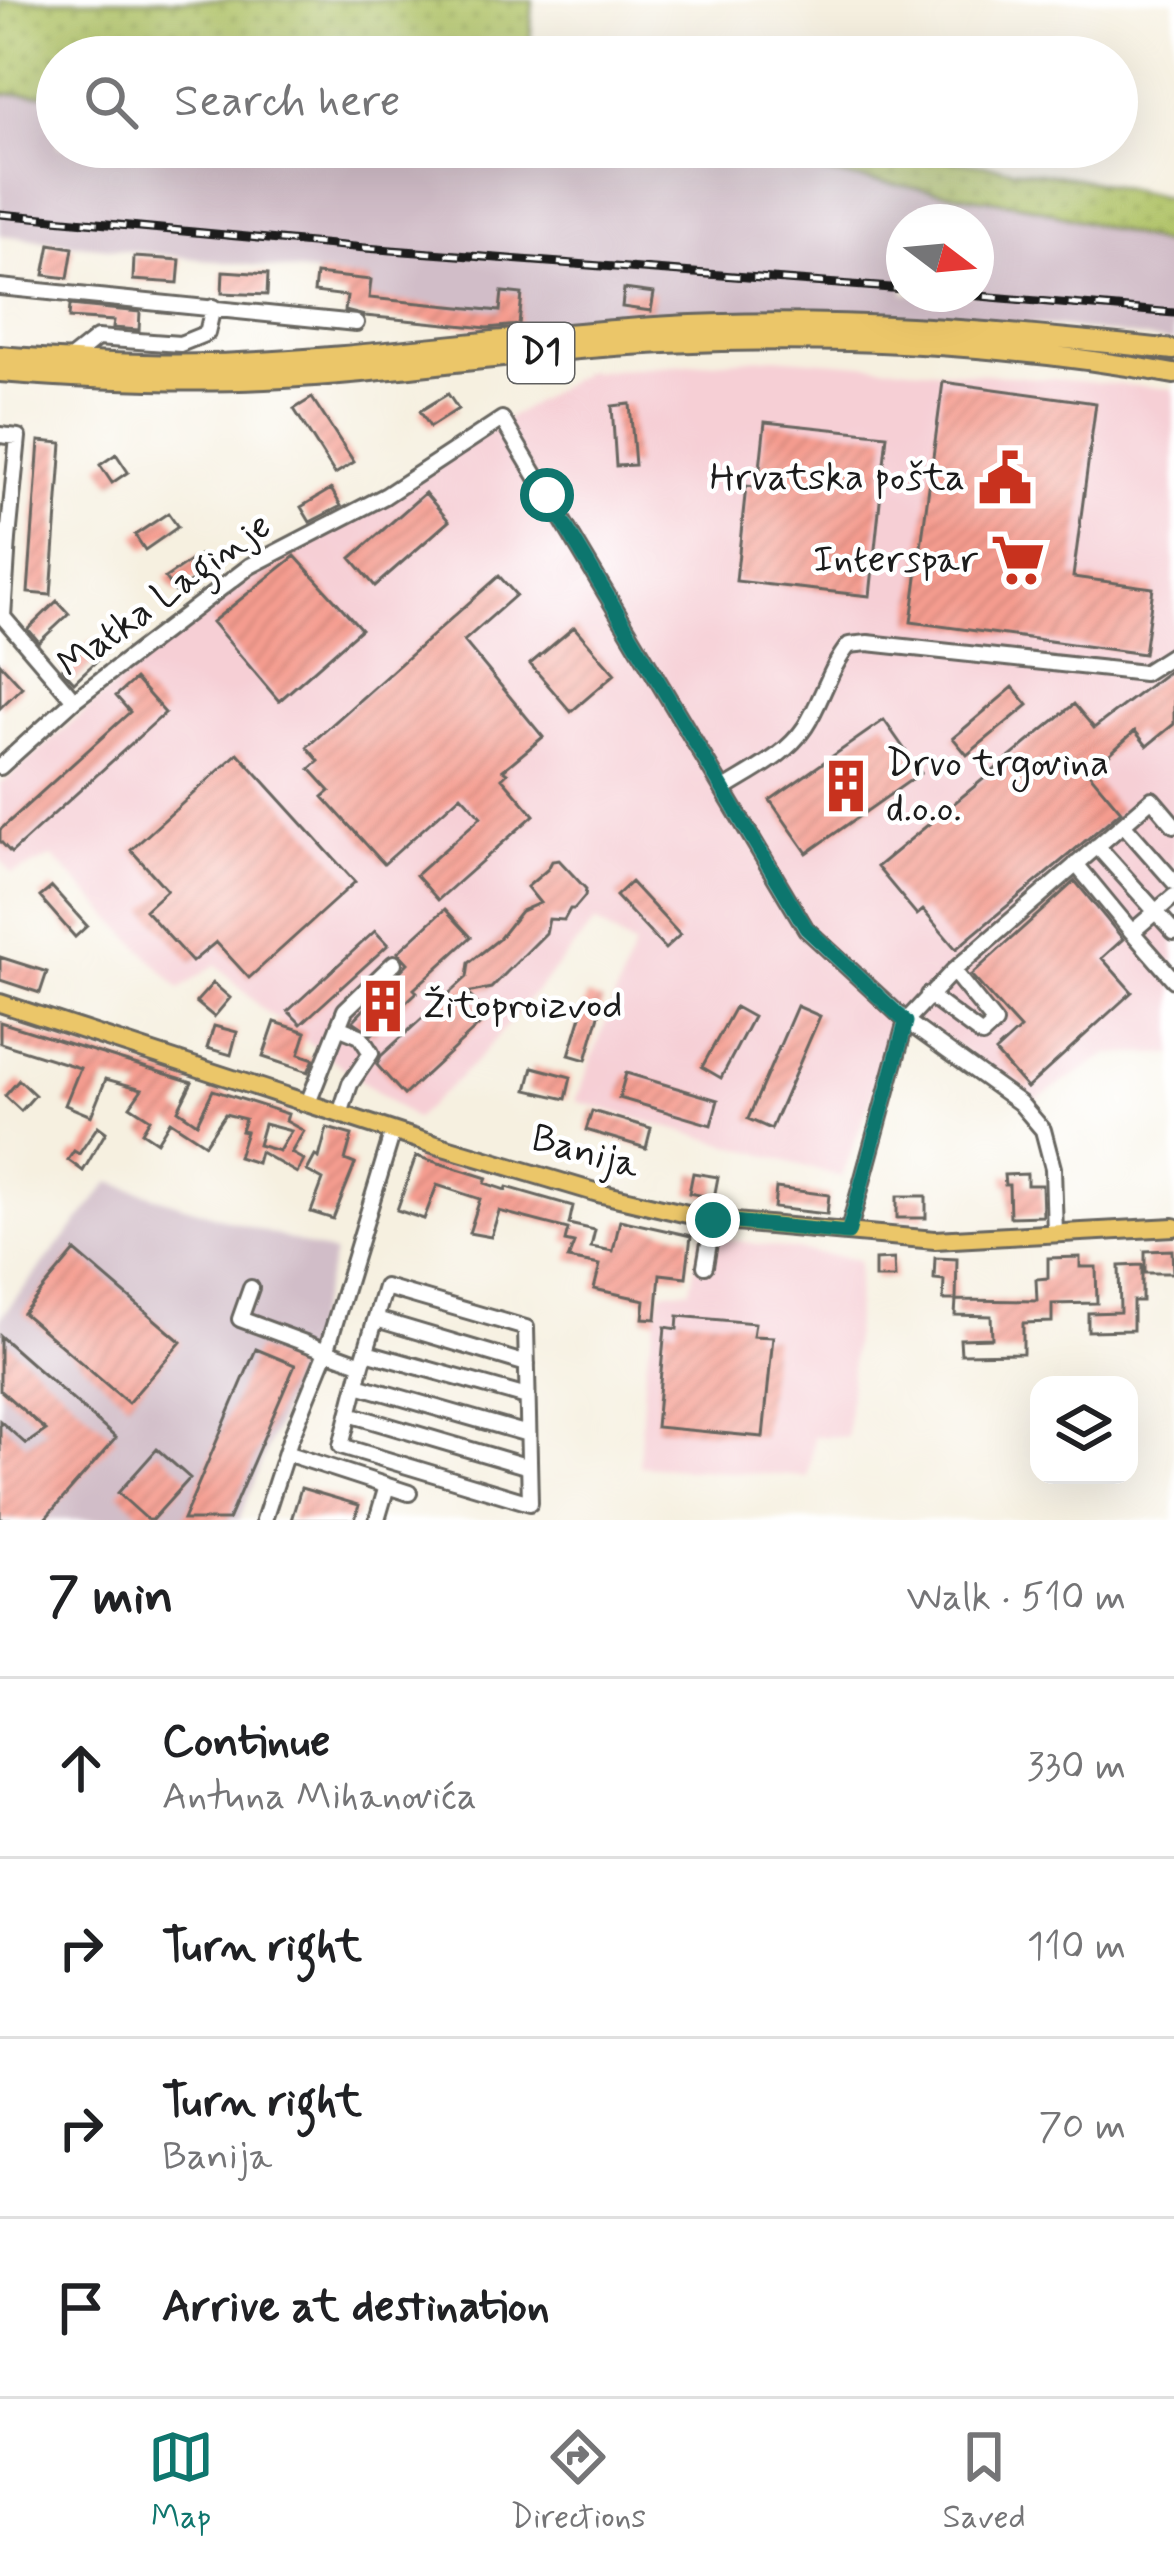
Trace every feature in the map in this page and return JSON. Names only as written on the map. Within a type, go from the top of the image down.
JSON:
[{"type":"highway","name":"D1","points":[[0,356],[211,364],[657,327],[803,322],[979,329],[1174,350]]},
{"type":"highway","name":"D1","points":[[0,372],[124,381],[269,379],[663,343],[811,339],[984,346],[1174,374]]},
{"type":"main road","name":"Banija","points":[[0,1003],[394,1131],[598,1192],[713,1220],[934,1240],[1174,1227]]},
{"type":"street","points":[[0,286],[356,322]]},
{"type":"street","points":[[68,361],[97,338],[180,344],[206,333],[213,307]]},
{"type":"street","points":[[180,344],[211,364]]},
{"type":"street","name":"Matka Laginje","points":[[0,767],[74,700],[250,566],[386,496],[502,419],[723,790]]},
{"type":"street","points":[[0,435],[18,436],[4,538],[3,617],[74,700]]},
{"type":"street","points":[[1055,1234],[1053,1168],[1043,1130],[1020,1103],[906,1022],[806,928],[723,790],[790,746],[849,645],[868,643],[1144,673],[1174,654]]},
{"type":"street","points":[[848,1233],[906,1022],[952,971],[1152,799],[1174,825]]},
{"type":"street","points":[[1123,824],[1174,882]]},
{"type":"street","points":[[1097,846],[1174,932]]},
{"type":"street","points":[[1076,864],[1174,980]]},
{"type":"street","points":[[1132,932],[1174,896]]},
{"type":"street","points":[[308,1103],[345,1010],[394,963]]},
{"type":"street","points":[[928,995],[982,1035],[995,1023],[952,971]]},
{"type":"street","points":[[338,1027],[360,1036],[371,1053],[350,1084],[340,1114]]},
{"type":"street","points":[[264,1520],[326,1352],[394,1131]]},
{"type":"street","points":[[705,1266],[713,1220]]},
{"type":"street","points":[[386,1287],[526,1328],[530,1503],[340,1446],[364,1358],[386,1287]]},
{"type":"street","points":[[251,1288],[240,1319],[326,1352],[527,1397]]},
{"type":"street","points":[[376,1319],[526,1364]]},
{"type":"street","points":[[357,1384],[528,1434]]},
{"type":"street","points":[[349,1414],[529,1467]]},
{"type":"street","points":[[286,1453],[409,1493]]},
{"type":"street","points":[[377,1520],[387,1486]]},
{"type":"shaded area","points":[[0,94],[36,94],[36,168],[788,168],[1029,207],[1174,247],[1174,342],[1057,326],[877,316],[636,316],[519,331],[345,314],[348,277],[0,235]]},
{"type":"shaded area","points":[[775,357],[1174,389],[1174,1054],[1109,1054],[1032,1102],[903,1011],[842,1177],[576,1101],[634,947],[595,922],[478,1059],[415,1119],[262,1009],[216,964],[180,989],[53,857],[12,874],[0,859],[0,785],[176,631],[289,551],[584,372]]},
{"type":"shaded area","points":[[110,1182],[334,1254],[305,1352],[239,1520],[0,1520],[0,1318]]},
{"type":"shaded area","points":[[701,1235],[859,1260],[847,1437],[814,1436],[808,1477],[639,1466],[645,1366],[662,1291],[690,1289]]},
{"type":"green space","points":[[0,0],[533,0],[530,36],[36,36],[36,94],[0,94]]},
{"type":"green space","points":[[790,168],[1006,168],[1076,178],[1174,199],[1174,247],[1029,206]]},
{"type":"building","points":[[50,244],[73,248],[68,278],[44,275]]},
{"type":"building","points":[[134,257],[180,260],[178,283],[133,280]]},
{"type":"building","points":[[223,271],[268,274],[267,295],[222,293]]},
{"type":"building","points":[[316,274],[371,280],[369,298],[500,311],[502,292],[522,294],[519,325],[487,328],[345,311],[347,296],[314,292]]},
{"type":"building","points":[[624,289],[654,293],[651,311],[622,307]]},
{"type":"building","points":[[70,305],[140,312],[139,330],[113,328],[114,321],[69,318]]},
{"type":"building","points":[[943,382],[1096,403],[1073,577],[1153,588],[1144,654],[911,622]]},
{"type":"building","points":[[448,394],[458,409],[430,427],[420,411]]},
{"type":"building","points":[[312,398],[354,462],[335,474],[294,409]]},
{"type":"building","points":[[630,404],[635,465],[616,466],[612,406]]},
{"type":"building","points":[[765,422],[887,435],[870,596],[736,581],[746,486],[758,487]]},
{"type":"building","points":[[39,441],[62,443],[51,595],[28,593]]},
{"type":"building","points":[[116,454],[128,472],[112,483],[100,465]]},
{"type":"building","points":[[331,489],[341,506],[310,522],[301,507]]},
{"type":"building","points":[[425,493],[449,521],[375,586],[351,558]]},
{"type":"building","points":[[168,513],[178,527],[145,550],[135,535]]},
{"type":"building","points":[[199,555],[209,570],[175,592],[165,578]]},
{"type":"building","points":[[295,556],[361,629],[279,701],[212,622]]},
{"type":"building","points":[[499,576],[516,595],[464,641],[543,737],[503,770],[507,773],[502,778],[534,815],[438,900],[416,875],[481,817],[461,795],[384,864],[323,797],[330,791],[310,769],[319,761],[307,747]]},
{"type":"building","points":[[57,601],[69,614],[39,642],[28,629]]},
{"type":"building","points":[[574,627],[615,674],[571,712],[530,664]]},
{"type":"building","points":[[91,641],[104,654],[74,682],[62,669]]},
{"type":"building","points":[[0,663],[22,687],[0,708]]},
{"type":"building","points":[[1174,667],[1174,724],[1147,746],[1135,731],[1089,773],[1121,811],[956,949],[923,910],[917,915],[877,867],[1074,704],[1094,728]]},
{"type":"building","points":[[135,679],[165,713],[11,853],[0,841],[0,830],[130,712],[116,696]]},
{"type":"building","points":[[1013,687],[1028,705],[967,755],[953,738]]},
{"type":"building","name":"Drvo trgovina d.o.o.","points":[[884,720],[921,773],[807,853],[770,800]]},
{"type":"building","points":[[238,753],[355,882],[249,978],[216,942],[192,962],[145,910],[167,890],[131,850]]},
{"type":"building","points":[[559,860],[586,889],[585,896],[564,920],[549,919],[546,933],[491,988],[467,993],[489,1016],[404,1095],[377,1065],[381,1056],[467,977],[469,963],[499,939],[521,911],[540,903],[527,887],[552,861]]},
{"type":"building","points":[[1075,881],[1123,939],[1102,958],[1132,992],[1027,1088],[995,1052],[1020,1029],[971,975]]},
{"type":"building","points":[[631,882],[680,935],[665,949],[616,896]]},
{"type":"building","points":[[52,887],[87,926],[75,937],[40,897]]},
{"type":"building","points":[[445,909],[471,937],[372,1034],[353,1021],[408,963],[398,952]]},
{"type":"building","points":[[375,931],[388,945],[301,1024],[288,1011]]},
{"type":"building","points":[[0,957],[47,972],[40,993],[0,980]]},
{"type":"building","points":[[213,983],[230,998],[214,1017],[196,1002]]},
{"type":"building","points":[[587,996],[603,1001],[586,1060],[569,1055]]},
{"type":"building","points":[[797,1006],[820,1016],[771,1129],[748,1119]]},
{"type":"building","points":[[735,1007],[753,1017],[721,1078],[702,1067]]},
{"type":"building","points":[[0,1022],[192,1082],[178,1110],[197,1123],[213,1090],[288,1114],[286,1121],[304,1131],[291,1153],[304,1160],[297,1173],[260,1152],[257,1163],[238,1157],[245,1119],[225,1114],[205,1144],[170,1121],[157,1142],[142,1132],[150,1119],[130,1106],[142,1089],[106,1079],[91,1116],[65,1105],[80,1068],[0,1043]],"holes":[[[264,1124],[291,1131],[279,1151],[258,1145]]]},
{"type":"building","points":[[275,1022],[306,1032],[299,1054],[314,1059],[308,1072],[263,1057]]},
{"type":"building","points":[[214,1026],[237,1032],[231,1055],[207,1048]]},
{"type":"building","points":[[533,1067],[571,1077],[566,1099],[527,1090]]},
{"type":"building","points":[[626,1073],[718,1100],[711,1125],[619,1098]]},
{"type":"building","points":[[19,1080],[35,1095],[21,1111],[5,1096]]},
{"type":"building","points":[[592,1111],[651,1128],[646,1148],[586,1130]]},
{"type":"building","points":[[98,1126],[106,1132],[83,1171],[68,1160],[74,1151],[79,1154]]},
{"type":"building","points":[[327,1128],[352,1135],[345,1160],[355,1164],[333,1219],[311,1212],[323,1180],[307,1171],[315,1156],[319,1158]]},
{"type":"building","points":[[416,1156],[487,1178],[485,1183],[506,1190],[573,1206],[569,1224],[595,1230],[591,1247],[613,1251],[620,1220],[691,1236],[686,1277],[660,1274],[656,1319],[643,1318],[645,1300],[594,1289],[600,1265],[568,1259],[574,1243],[565,1241],[568,1229],[499,1211],[491,1237],[469,1233],[480,1199],[437,1185],[424,1219],[397,1210]]},
{"type":"building","points":[[693,1173],[718,1177],[714,1198],[689,1193]]},
{"type":"building","points":[[1027,1174],[1027,1185],[1042,1185],[1043,1216],[1010,1217],[1004,1175]]},
{"type":"building","points":[[776,1188],[829,1195],[827,1214],[774,1208]]},
{"type":"building","points":[[897,1196],[926,1196],[926,1218],[897,1218]]},
{"type":"building","points":[[1172,1250],[1173,1273],[1145,1273],[1145,1251]]},
{"type":"building","points":[[75,1251],[181,1342],[128,1403],[23,1313]]},
{"type":"building","points":[[1080,1257],[1080,1267],[1096,1267],[1097,1303],[1052,1304],[1052,1322],[1023,1323],[1023,1353],[961,1354],[960,1339],[992,1338],[991,1316],[955,1315],[956,1300],[1037,1301],[1036,1279],[1048,1278],[1048,1258]]},
{"type":"building","points":[[935,1258],[957,1259],[956,1300],[943,1300],[944,1280],[934,1279]]},
{"type":"building","points":[[894,1259],[895,1278],[875,1278],[875,1260]]},
{"type":"building","points":[[1142,1265],[1142,1301],[1133,1301],[1133,1330],[1088,1331],[1088,1313],[1120,1312],[1119,1266]]},
{"type":"building","points":[[678,1316],[755,1323],[753,1336],[773,1337],[763,1437],[656,1427],[665,1327],[677,1329]]},
{"type":"building","points":[[0,1336],[116,1438],[44,1520],[0,1519],[0,1421],[26,1444],[46,1430],[0,1390]]},
{"type":"building","points":[[256,1349],[295,1365],[228,1520],[183,1520]]},
{"type":"building","points":[[157,1449],[190,1478],[148,1520],[118,1493]]},
{"type":"building","points":[[301,1488],[359,1505],[355,1520],[291,1520]]},
{"type":"railway","points":[[0,214],[365,248],[886,288]]},
{"type":"railway","points":[[994,297],[1174,313]]},
{"type":"place","name":"Hrvatska pošta","points":[[1005,478]]},
{"type":"place","name":"Interspar","points":[[1018,560]]},
{"type":"place","name":"Drvo trgovina d.o.o.","points":[[846,786]]},
{"type":"place","name":"Žitoproizvod","points":[[383,1006]]},
{"type":"route","points":[[547,495],[806,928],[906,1022],[848,1233],[713,1220]]}]
